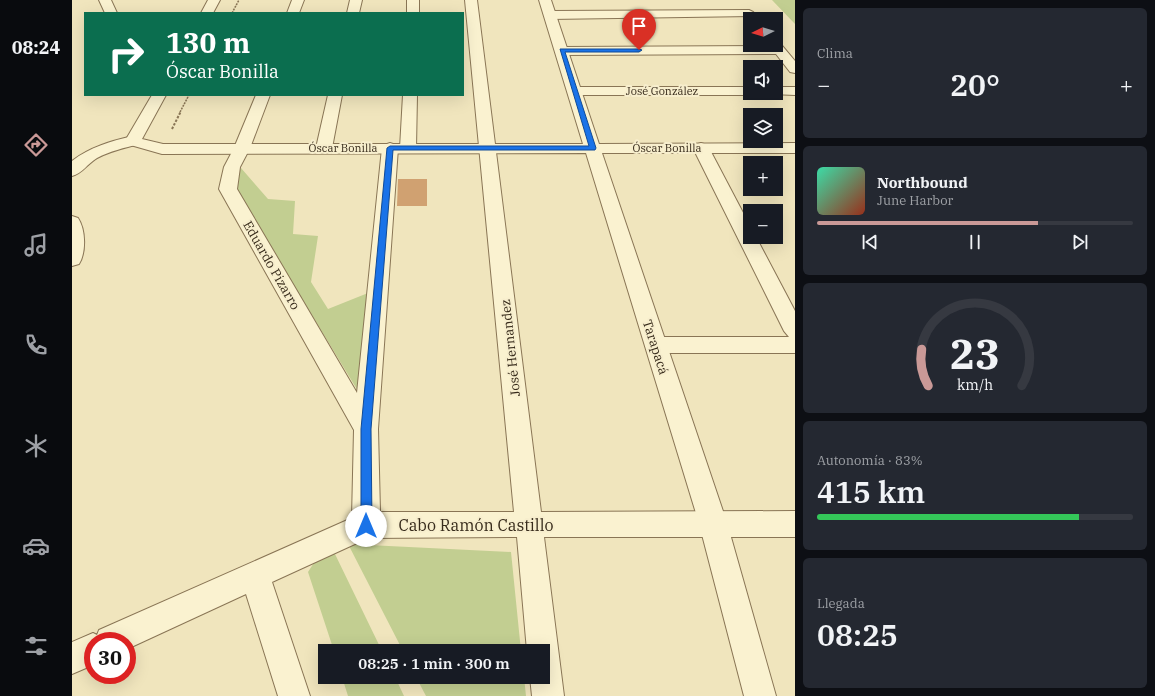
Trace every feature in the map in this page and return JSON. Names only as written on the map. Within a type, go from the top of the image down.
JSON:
[{"type":"street","points":[[105,0],[111,12]]},
{"type":"street","points":[[207,12],[214,0]]},
{"type":"street","points":[[293,12],[298,0]]},
{"type":"street","points":[[353,12],[356,0]]},
{"type":"street","points":[[412,12],[413,0]]},
{"type":"street","name":"José Hernandez","points":[[472,0],[475,86],[488,148],[548,696]]},
{"type":"street","points":[[740,5],[746,12]]},
{"type":"street","points":[[548,7],[743,17]]},
{"type":"street","name":"Tarapacá","points":[[548,7],[713,523],[760,696]]},
{"type":"street","points":[[562,50],[743,48]]},
{"type":"street","points":[[780,52],[795,69]]},
{"type":"street","name":"José González","points":[[575,91],[743,91]]},
{"type":"street","points":[[783,91],[795,91]]},
{"type":"street","name":"Eduardo Pizarro","points":[[263,96],[242,148],[232,167],[228,189],[366,429]]},
{"type":"street","points":[[324,148],[335,96]]},
{"type":"street","points":[[366,526],[366,429],[399,148],[410,96]]},
{"type":"street","points":[[72,171],[81,162],[99,151],[133,141],[155,98]]},
{"type":"street","name":"Óscar Bonilla","points":[[133,141],[162,149],[795,148]]},
{"type":"street","points":[[701,148],[795,331]]},
{"type":"street","points":[[72,222],[75,238],[72,260]]},
{"type":"street","points":[[656,345],[795,345]]},
{"type":"street","name":"Cabo Ramón Castillo","points":[[130,632],[366,526],[713,523],[795,524]]},
{"type":"street","points":[[255,576],[294,696]]},
{"type":"street","points":[[72,658],[84,653]]},
{"type":"path","points":[[233,12],[239,0]]},
{"type":"path","points":[[162,149],[188,96]]},
{"type":"green space","points":[[772,0],[795,0],[795,24]]},
{"type":"green space","points":[[241,168],[268,199],[295,201],[293,234],[318,236],[311,282],[328,309],[368,293],[358,391],[234,187]]},
{"type":"green space","points":[[348,544],[511,552],[520,644],[399,644]]},
{"type":"green space","points":[[334,552],[379,644],[332,644],[308,572],[317,558]]},
{"type":"green space","points":[[344,684],[398,684],[404,696],[348,696]]},
{"type":"green space","points":[[420,684],[525,684],[526,696],[426,696]]},
{"type":"building","points":[[398,179],[427,179],[427,206],[397,206]]},
{"type":"route","points":[[366,526],[366,429],[390,148],[593,148],[562,50],[639,50]]}]
